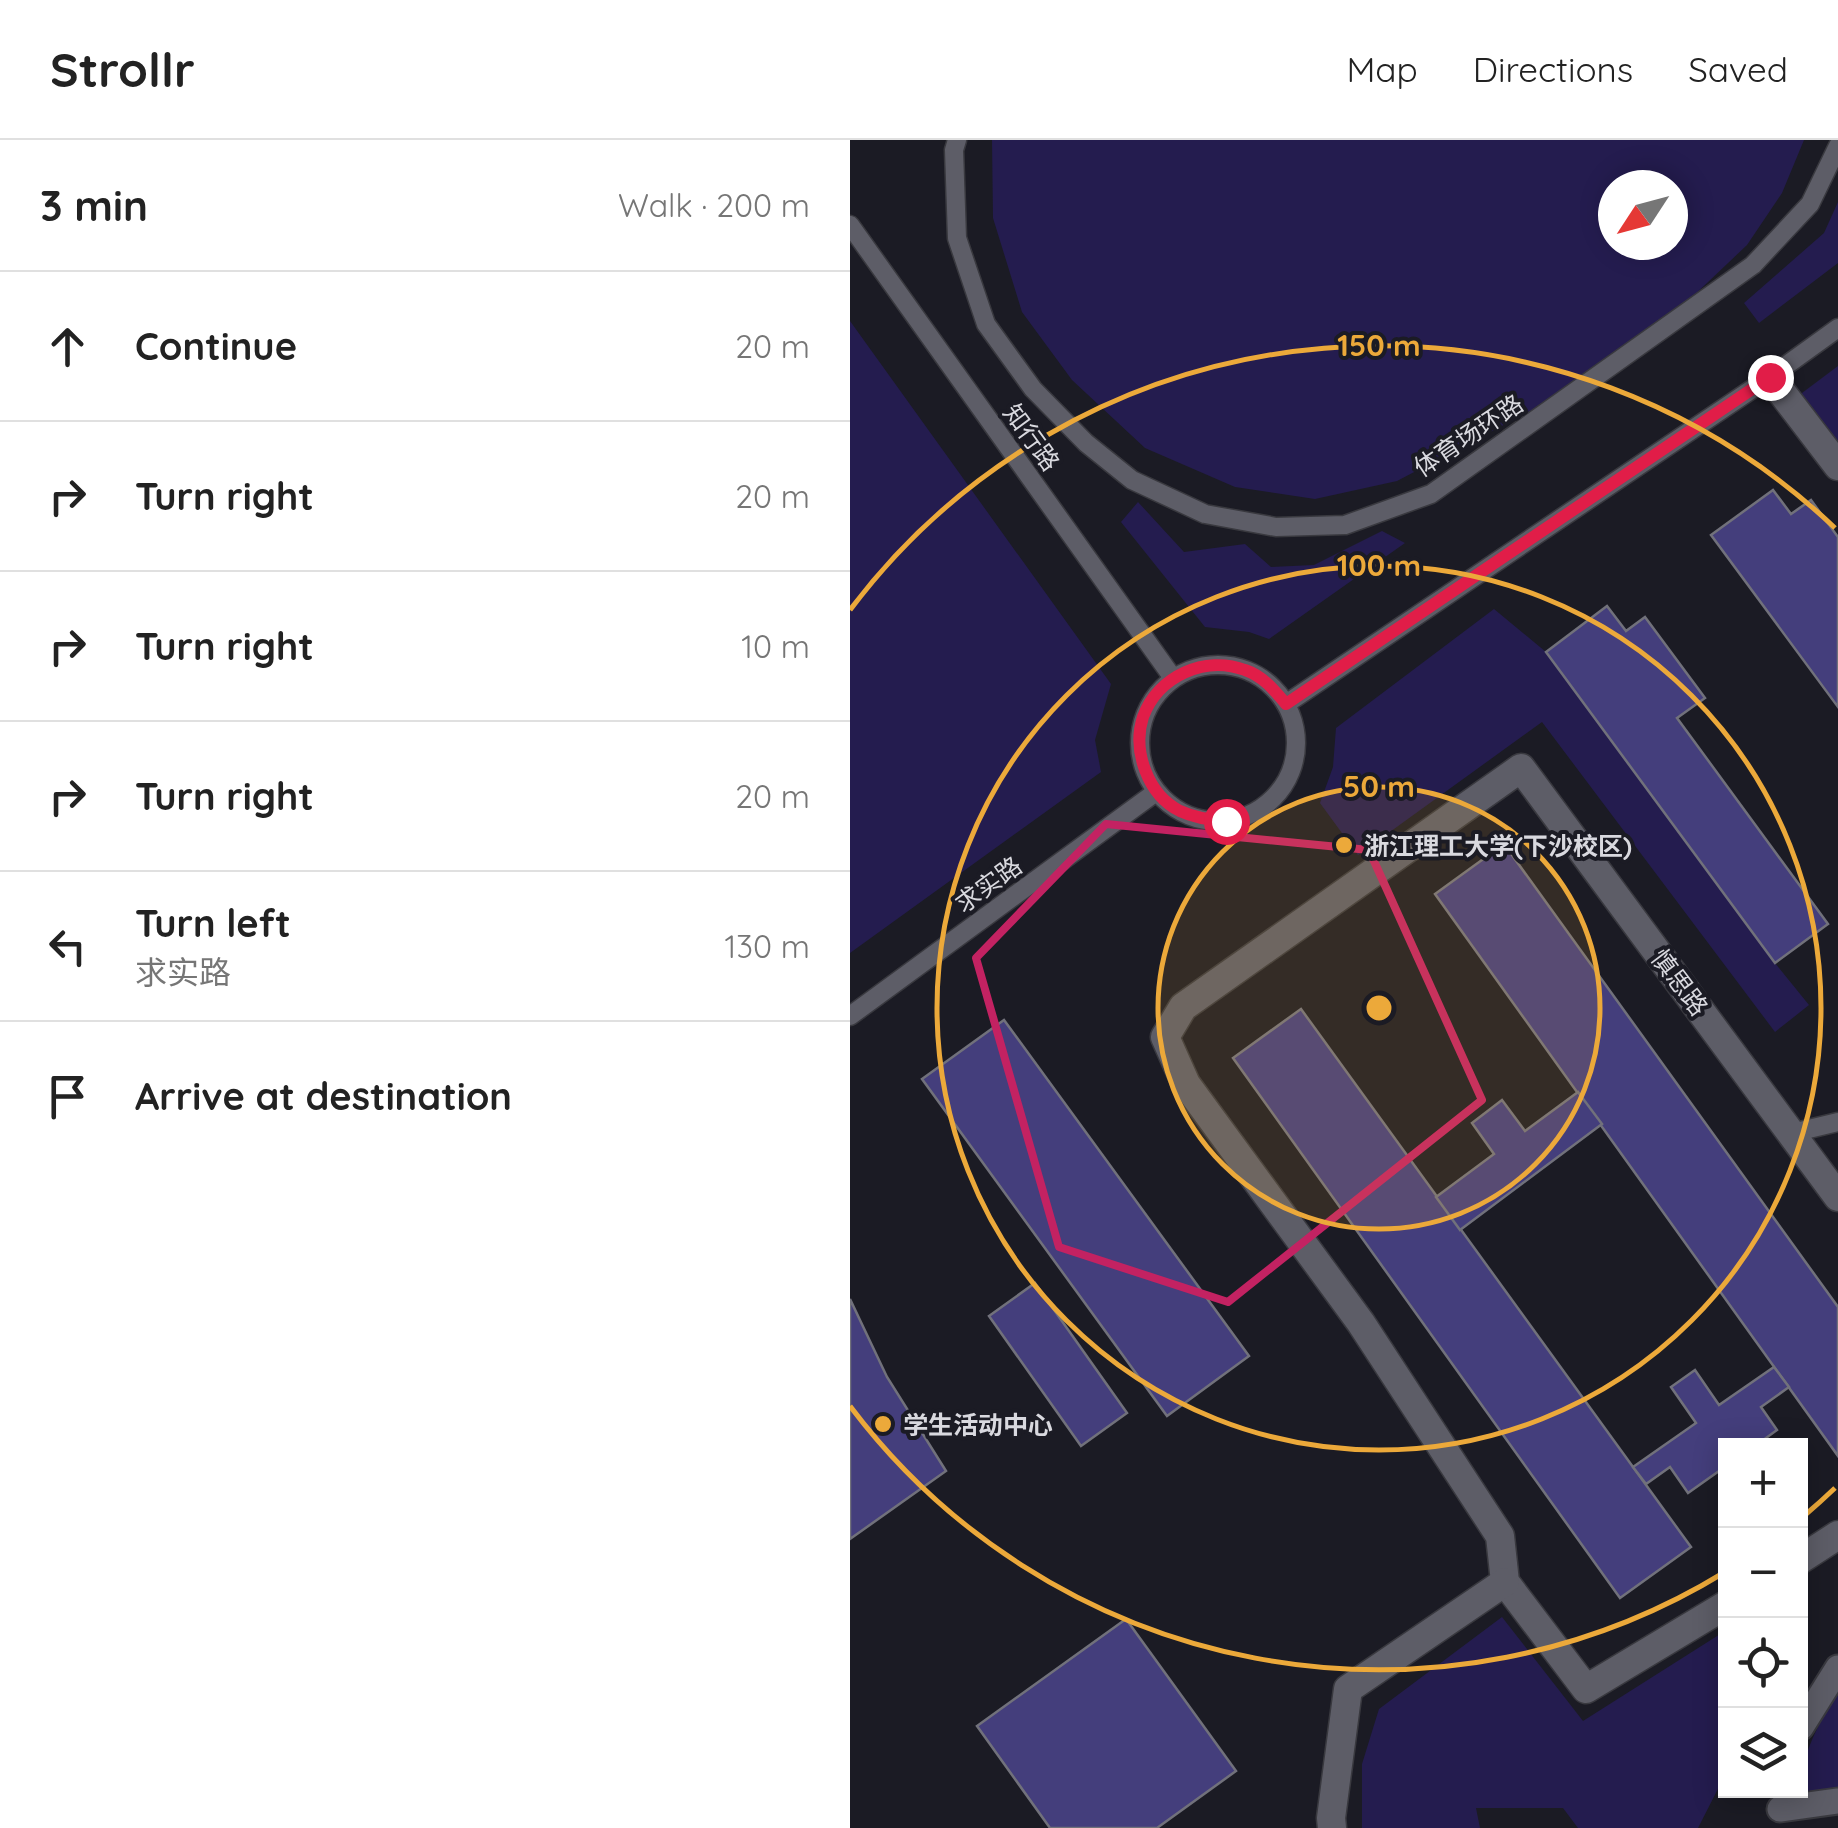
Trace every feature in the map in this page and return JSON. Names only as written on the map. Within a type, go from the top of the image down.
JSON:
[{"type":"street","points":[[1770,377],[1838,466]]},
{"type":"street","name":"慎思路","points":[[1505,1582],[1500,1536],[1361,1322],[1186,1084],[1165,1037],[1183,1007],[1521,768],[1838,1197]]},
{"type":"street","points":[[1332,1828],[1348,1689],[1505,1582],[1586,1688],[1718,1610]]},
{"type":"street","points":[[1808,1715],[1838,1668]]},
{"type":"street","points":[[1782,1809],[1838,1801]]},
{"type":"lane","name":"体育场环路","points":[[956,140],[957,238],[986,324],[1033,388],[1086,443],[1132,480],[1205,514],[1276,527],[1345,525],[1431,494],[1753,265],[1810,204],[1838,146]]},
{"type":"lane","name":"知行路","points":[[850,225],[1173,678]]},
{"type":"lane","points":[[1286,704],[1838,328]]},
{"type":"lane","points":[[1223,664],[1248,670],[1270,684],[1286,704],[1295,729],[1296,755],[1287,779],[1272,800],[1250,814],[1226,821],[1200,819],[1176,809],[1156,792],[1144,770],[1139,744],[1143,718],[1155,695],[1173,678],[1197,667],[1223,664]]},
{"type":"lane","name":"求实路","points":[[850,1016],[1156,792]]},
{"type":"lane","points":[[1792,1132],[1838,1122]]},
{"type":"highlighted area","points":[[1106,824],[1369,850],[1482,1100],[1228,1302],[1059,1247],[976,958]]},
{"type":"shaded area","points":[[992,140],[1804,140],[1782,193],[1747,245],[1687,302],[1553,399],[1397,481],[1315,499],[1235,487],[1145,448],[1072,380],[1022,312],[993,218]]},
{"type":"shaded area","points":[[1838,202],[1838,263],[1759,323],[1744,303],[1824,233]]},
{"type":"shaded area","points":[[850,321],[1111,684],[1095,740],[1101,772],[850,953]]},
{"type":"shaded area","points":[[1838,366],[1838,466],[1790,402]]},
{"type":"shaded area","points":[[1138,502],[1184,552],[1245,544],[1271,567],[1314,565],[1382,531],[1405,543],[1269,639],[1249,632],[1205,627],[1121,522]]},
{"type":"shaded area","points":[[1494,609],[1546,652],[1809,1005],[1775,1032],[1542,722],[1358,855],[1320,803],[1333,767],[1336,728]]},
{"type":"shaded area","points":[[1502,1617],[1583,1721],[1718,1635],[1718,1789],[1698,1828],[1578,1828],[1563,1808],[1476,1808],[1480,1828],[1362,1828],[1362,1764],[1379,1709]]},
{"type":"shaded area","points":[[1838,1691],[1838,1796],[1808,1794],[1808,1752]]},
{"type":"building","points":[[1773,490],[1791,514],[1811,500],[1838,537],[1838,707],[1711,535]]},
{"type":"building","points":[[1607,606],[1626,631],[1645,617],[1705,698],[1677,718],[1828,924],[1775,963],[1546,652]]},
{"type":"building","points":[[1504,844],[1838,1307],[1838,1456],[1435,894]]},
{"type":"building","points":[[1301,1009],[1691,1547],[1620,1598],[1233,1058]]},
{"type":"building","points":[[1004,1020],[1249,1356],[1167,1416],[922,1079]]},
{"type":"building","points":[[1578,1092],[1602,1124],[1460,1230],[1436,1197],[1494,1154],[1472,1123],[1502,1100],[1525,1131]]},
{"type":"building","points":[[1035,1283],[1127,1413],[1081,1446],[989,1316]]},
{"type":"building","name":"学生活动中心","points":[[850,1299],[887,1377],[946,1471],[850,1539]]},
{"type":"building","points":[[1774,1367],[1789,1387],[1761,1407],[1777,1430],[1766,1438],[1718,1438],[1718,1472],[1688,1493],[1670,1467],[1646,1484],[1633,1467],[1696,1423],[1671,1387],[1695,1370],[1719,1405]]},
{"type":"building","points":[[1126,1619],[1236,1771],[1157,1828],[1050,1828],[977,1726]]},
{"type":"place","name":"浙江理工大学(下沙校区)","points":[[1344,845]]},
{"type":"place","name":"学生活动中心","points":[[883,1424]]},
{"type":"route","points":[[1226,821],[1200,819],[1176,809],[1156,792],[1144,770],[1139,744],[1143,718],[1155,695],[1173,678],[1197,667],[1223,664],[1248,670],[1270,684],[1286,704],[1770,377]]}]
